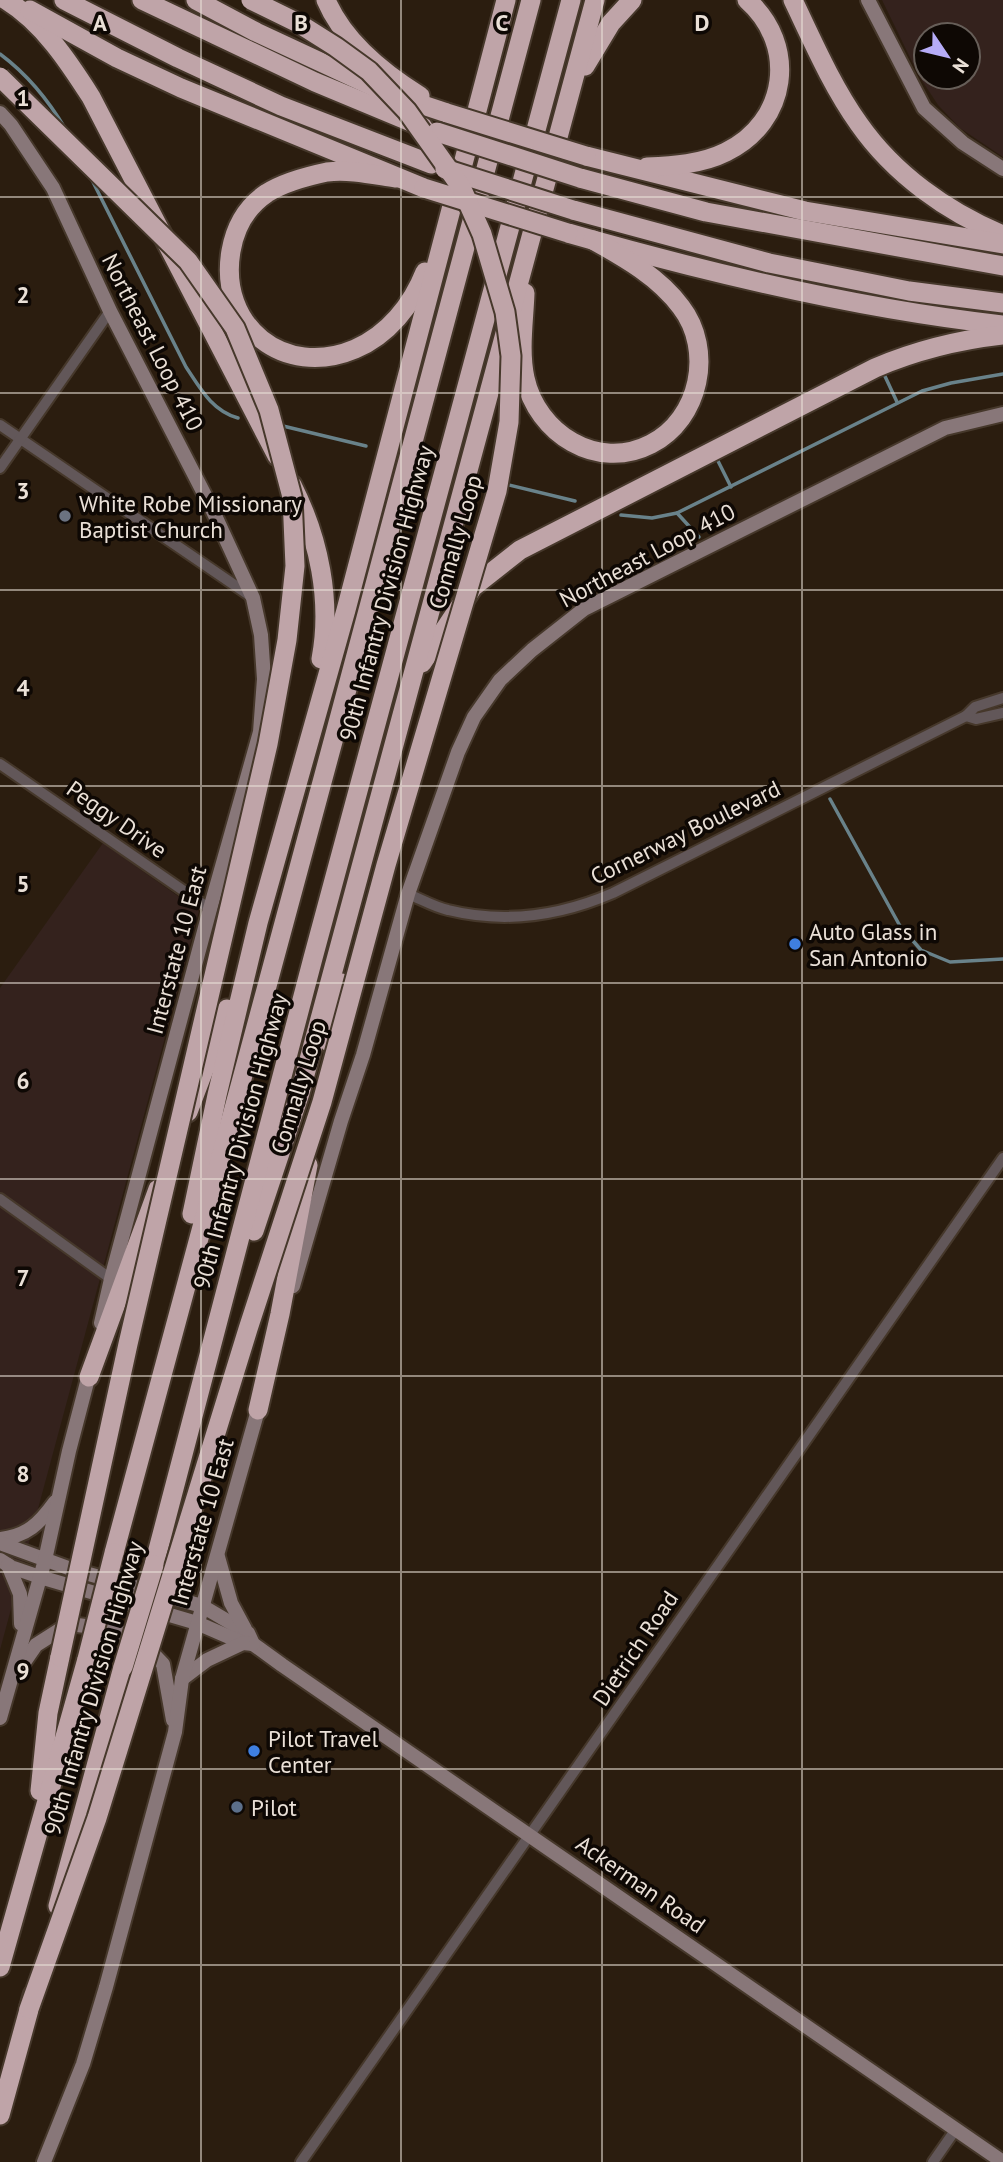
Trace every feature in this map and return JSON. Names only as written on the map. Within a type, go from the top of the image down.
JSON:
[{"type":"highway","points":[[8,0],[117,58],[181,88],[424,188],[568,233],[690,267],[867,304],[1003,325]]},
{"type":"highway","points":[[8,0],[47,36],[92,97],[300,501],[321,561],[326,635],[301,767]]},
{"type":"highway","points":[[64,0],[281,106],[431,164],[573,210],[769,263],[909,291],[1003,303]]},
{"type":"highway","points":[[142,0],[315,82],[437,132],[580,178],[706,212],[1003,267]]},
{"type":"highway","points":[[196,0],[256,32],[387,93],[612,164],[805,211],[1003,244]]},
{"type":"highway","name":"Connally Loop","points":[[29,2009],[97,1818],[248,1329],[322,1102],[386,865],[497,491],[509,422],[511,356],[505,312],[482,234],[461,187],[407,111],[369,71],[298,23],[251,0]]},
{"type":"highway","points":[[326,0],[334,18],[376,63],[397,81],[447,113]]},
{"type":"highway","name":"90th Infantry Division Highway","points":[[0,1967],[87,1659],[150,1413],[339,721],[531,0]]},
{"type":"highway","name":"90th Infantry Division Highway","points":[[0,2115],[123,1667],[154,1565],[316,945],[571,0]]},
{"type":"highway","points":[[186,1442],[300,1093],[595,0]]},
{"type":"highway","points":[[562,122],[589,58],[611,23],[632,0]]},
{"type":"highway","points":[[612,164],[637,167],[695,162],[726,152],[757,130],[769,112],[778,90],[781,70],[771,31],[757,9],[747,0]]},
{"type":"highway","points":[[793,0],[828,71],[859,125],[903,174],[945,206],[1003,235]]},
{"type":"highway","points":[[150,1413],[217,1095],[258,923],[346,610],[504,3]]},
{"type":"highway","points":[[0,77],[188,261],[235,328],[273,422],[292,497],[295,552],[287,640],[268,744],[134,1317],[48,1713],[35,1844]]},
{"type":"highway","points":[[396,178],[329,172],[281,186],[265,194],[252,206],[233,236],[229,282],[239,314],[261,338],[289,354],[316,359],[348,352],[370,341],[390,326],[419,289],[449,216]]},
{"type":"highway","points":[[527,253],[522,333],[525,377],[535,405],[547,424],[580,449],[613,453],[634,450],[652,444],[681,416],[695,390],[700,373],[700,355],[695,332],[682,307],[636,266],[593,240]]},
{"type":"highway","points":[[407,696],[421,664],[473,587],[520,550],[875,369],[932,347],[1003,335]]},
{"type":"highway","points":[[258,1410],[302,1203],[342,981],[349,912]]},
{"type":"highway","points":[[89,1377],[258,923]]},
{"type":"main road","points":[[868,0],[924,108],[963,143],[1003,169]]},
{"type":"main road","name":"Northeast Loop 410","points":[[0,113],[11,125],[52,188],[110,311],[212,509],[253,598]]},
{"type":"main road","name":"Northeast Loop 410","points":[[408,894],[458,752],[474,717],[500,680],[533,650],[584,609],[869,464],[945,428],[1003,414]]},
{"type":"main road","name":"Interstate 10 East","points":[[0,1718],[45,1560],[111,1279],[260,732],[264,679],[261,635],[253,598]]},
{"type":"main road","name":"Interstate 10 East","points":[[44,2162],[83,2064],[175,1732],[182,1679],[197,1623],[408,894]]},
{"type":"main road","points":[[0,1541],[27,1533],[40,1522],[58,1498]]},
{"type":"main road","name":"Ackerman Road","points":[[0,1541],[45,1560],[202,1606],[1003,2162]]},
{"type":"main road","points":[[182,1679],[207,1660],[248,1640],[230,1603],[217,1553]]},
{"type":"main road","points":[[4,1563],[20,1594],[20,1642]]},
{"type":"main road","name":"Ackerman Road","points":[[4,1563],[40,1577],[248,1640]]},
{"type":"main road","points":[[8,1686],[36,1645],[69,1624],[110,1629],[138,1638],[163,1664],[175,1732]]},
{"type":"street","points":[[0,468],[110,311]]},
{"type":"street","points":[[0,425],[253,598]]},
{"type":"street","name":"Cornerway Boulevard","points":[[408,894],[446,910],[474,915],[537,916],[572,909],[613,893],[966,716],[975,707],[1003,698]]},
{"type":"street","name":"Cornerway Boulevard","points":[[966,716],[976,719],[1003,713]]},
{"type":"street","name":"Peggy Drive","points":[[0,764],[210,909]]},
{"type":"street","name":"Dietrich Road","points":[[302,2162],[1003,1158]]},
{"type":"street","points":[[0,1199],[111,1279]]},
{"type":"street","points":[[933,2162],[956,2129]]},
{"type":"shaded area","points":[[882,0],[1003,0],[1003,157],[960,128],[929,91],[982,91],[982,21],[912,21],[912,62]]},
{"type":"shaded area","points":[[103,843],[199,911],[0,1650],[0,988]]},
{"type":"waterway","points":[[0,54],[37,89],[66,130]]},
{"type":"waterway","points":[[92,180],[186,367],[214,404],[238,418]]},
{"type":"waterway","points":[[883,372],[897,402]]},
{"type":"waterway","points":[[621,515],[652,518],[677,513],[922,391],[1003,374]]},
{"type":"waterway","points":[[283,426],[366,446]]},
{"type":"waterway","points":[[716,457],[731,487]]},
{"type":"waterway","points":[[505,484],[575,501]]},
{"type":"waterway","points":[[677,513],[699,537]]},
{"type":"waterway","points":[[830,799],[900,926],[921,950],[950,962],[1003,959]]},
{"type":"place","name":"White Robe Missionary Baptist Church","points":[[65,516]]},
{"type":"place","name":"Auto Glass in San Antonio","points":[[795,944]]},
{"type":"place","name":"Pilot Travel Center","points":[[254,1751]]},
{"type":"place","name":"Pilot","points":[[237,1807]]}]
